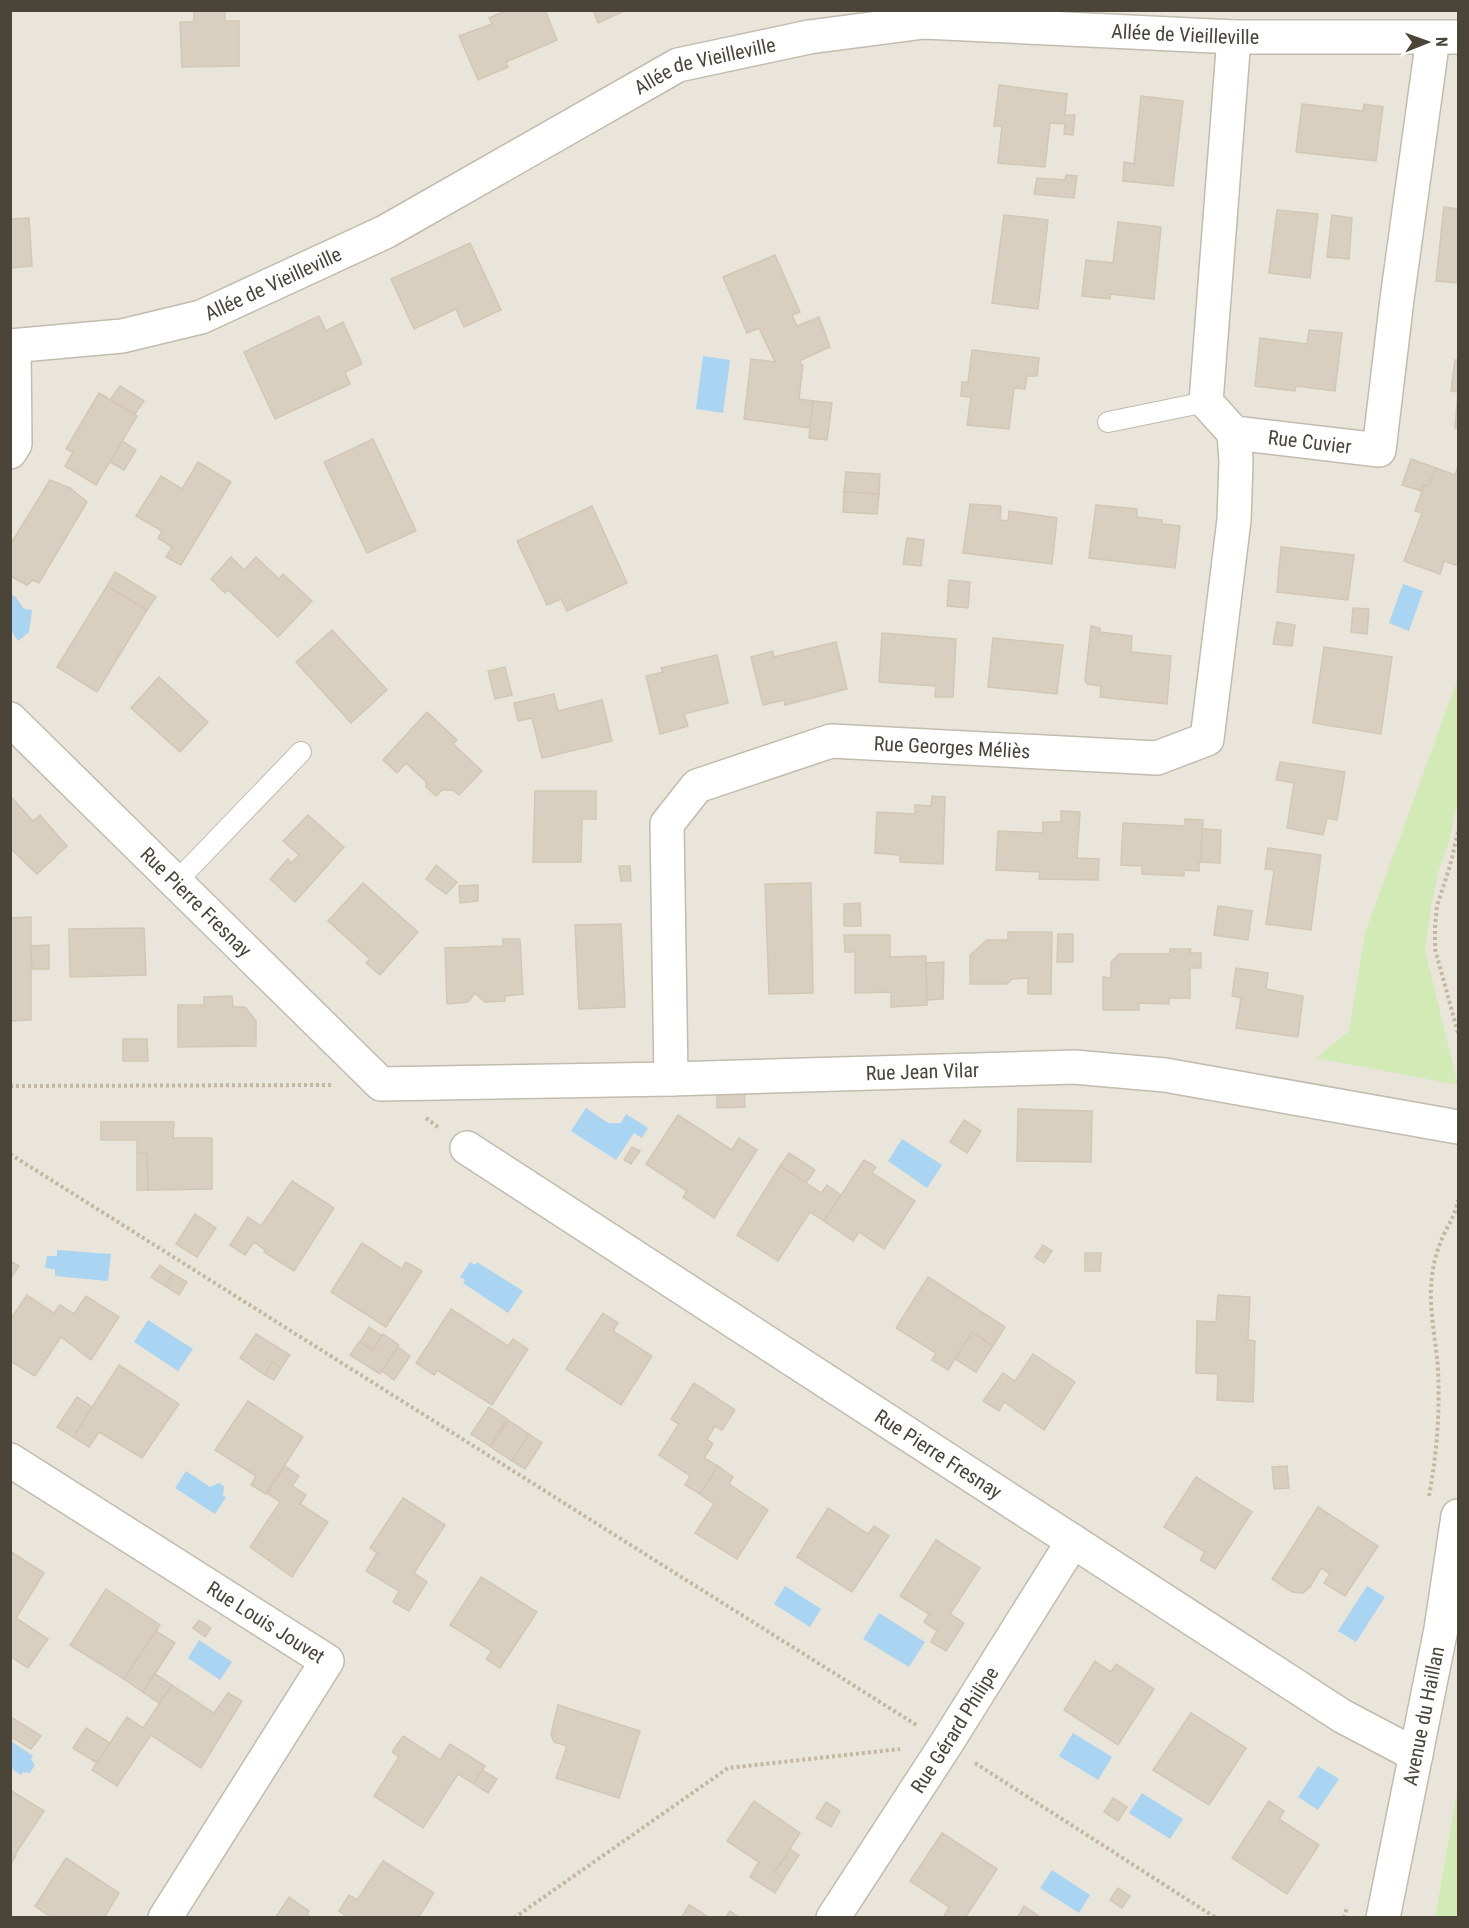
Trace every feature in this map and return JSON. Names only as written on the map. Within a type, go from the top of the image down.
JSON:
[{"type":"street","name":"Allée de Vieilleville","points":[[12,346],[122,336],[201,317],[385,232],[678,65],[809,37],[853,21],[924,22],[1234,37],[1446,38]]},
{"type":"street","points":[[1234,37],[1206,402],[1234,433]]},
{"type":"street","name":"Rue Cuvier","points":[[1234,433],[1379,450],[1397,299],[1446,38]]},
{"type":"street","points":[[10,452],[15,444],[12,346]]},
{"type":"street","name":"Rue Georges Méliès","points":[[671,1079],[667,825],[697,786],[831,741],[1157,758],[1207,739],[1234,520],[1236,461],[1234,433]]},
{"type":"street","name":"Rue Pierre Fresnay","points":[[10,719],[381,1084]]},
{"type":"street","name":"Rue Jean Vilar","points":[[381,1084],[671,1079],[1074,1067],[1166,1076],[1458,1127]]},
{"type":"street","name":"Rue Pierre Fresnay","points":[[467,1148],[1342,1716],[1416,1755]]},
{"type":"street","name":"Rue Louis Jouvet","points":[[10,1460],[327,1661],[165,1917]]},
{"type":"street","name":"Avenue du Haillan","points":[[1383,1917],[1444,1610],[1458,1516]]},
{"type":"street","name":"Rue Gérard Philipe","points":[[833,1917],[1074,1541]]},
{"type":"lane","points":[[1108,422],[1206,402]]},
{"type":"lane","points":[[176,882],[301,752]]},
{"type":"path","points":[[1458,832],[1437,906],[1434,927],[1436,949],[1458,1033]]},
{"type":"path","points":[[10,1086],[381,1084]]},
{"type":"path","points":[[10,1154],[946,1744],[1216,1917]]},
{"type":"path","points":[[1427,1505],[1437,1449],[1439,1410],[1438,1370],[1430,1295],[1435,1259],[1443,1235],[1456,1214],[1458,1200]]},
{"type":"path","points":[[514,1917],[728,1768],[946,1744]]},
{"type":"path","points":[[1344,1917],[1347,1906]]},
{"type":"shaded area","points":[[11,11],[1458,11],[1458,1785],[1435,1917],[11,1918]]},
{"type":"green space","points":[[1458,678],[1458,799],[1432,900],[1425,950],[1458,1085],[1316,1058],[1349,1031],[1365,933]]},
{"type":"green space","points":[[1458,1785],[1458,1917],[1435,1917]]},
{"type":"water","points":[[703,356],[730,360],[723,413],[696,409]]},
{"type":"water","points":[[1403,584],[1423,591],[1409,631],[1389,623]]},
{"type":"water","points":[[11,595],[15,596],[24,609],[32,610],[29,632],[18,641],[11,630]]},
{"type":"water","points":[[586,1108],[608,1123],[621,1123],[626,1114],[648,1128],[642,1138],[634,1133],[616,1160],[571,1131]]},
{"type":"water","points":[[902,1139],[942,1165],[927,1188],[888,1161]]},
{"type":"water","points":[[57,1250],[111,1254],[108,1281],[55,1276],[55,1269],[45,1268],[47,1256],[57,1256]]},
{"type":"water","points":[[470,1262],[475,1265],[477,1262],[523,1291],[508,1313],[463,1283],[465,1280],[460,1277]]},
{"type":"water","points":[[148,1320],[193,1349],[178,1371],[134,1342]]},
{"type":"water","points":[[186,1471],[210,1487],[219,1483],[224,1486],[223,1496],[226,1497],[215,1514],[175,1488]]},
{"type":"water","points":[[785,1586],[821,1609],[810,1627],[774,1604]]},
{"type":"water","points":[[1367,1586],[1385,1597],[1356,1642],[1338,1631]]},
{"type":"water","points":[[879,1613],[925,1642],[909,1667],[863,1639]]},
{"type":"water","points":[[199,1640],[232,1662],[220,1680],[188,1658]]},
{"type":"water","points":[[1073,1733],[1112,1757],[1098,1780],[1059,1756]]},
{"type":"water","points":[[11,1741],[33,1756],[31,1759],[35,1765],[30,1773],[23,1772],[21,1775],[11,1768]]},
{"type":"water","points":[[1318,1766],[1339,1779],[1318,1810],[1298,1797]]},
{"type":"water","points":[[1142,1793],[1183,1819],[1170,1839],[1129,1813]]},
{"type":"water","points":[[1052,1870],[1090,1895],[1079,1913],[1040,1888]]},
{"type":"building","points":[[194,10],[225,10],[225,21],[239,21],[239,66],[182,67],[180,22],[194,22]]},
{"type":"building","points":[[508,10],[545,10],[557,40],[506,62],[508,67],[478,80],[459,36],[492,24],[489,18]]},
{"type":"building","points":[[593,10],[626,10],[598,23]]},
{"type":"building","points":[[999,85],[1067,94],[1065,115],[1075,115],[1073,135],[1064,134],[1065,124],[1050,123],[1045,167],[998,163],[1002,126],[994,126]]},
{"type":"building","points":[[1141,96],[1183,101],[1173,186],[1123,181],[1124,162],[1134,164]]},
{"type":"building","points":[[1302,104],[1363,111],[1364,104],[1383,107],[1376,161],[1296,152]]},
{"type":"building","points":[[1066,175],[1077,176],[1074,198],[1034,194],[1037,178],[1065,180]]},
{"type":"building","points":[[1444,207],[1458,209],[1458,283],[1436,281]]},
{"type":"building","points":[[1277,210],[1318,214],[1310,278],[1269,273]]},
{"type":"building","points":[[1004,215],[1048,220],[1038,309],[992,303]]},
{"type":"building","points":[[1332,215],[1352,218],[1349,259],[1327,257]]},
{"type":"building","points":[[29,218],[32,266],[10,268],[10,219]]},
{"type":"building","points":[[1118,222],[1161,227],[1154,299],[1110,294],[1110,299],[1082,296],[1086,260],[1113,263]]},
{"type":"building","points":[[470,243],[501,310],[464,327],[456,309],[414,329],[391,279]]},
{"type":"building","points":[[775,255],[800,312],[792,315],[797,326],[819,317],[830,347],[801,360],[800,365],[803,365],[799,399],[813,401],[810,428],[744,419],[751,359],[775,362],[759,328],[747,333],[723,277]]},
{"type":"building","points":[[319,316],[326,331],[343,322],[362,364],[345,372],[350,384],[275,419],[244,352]]},
{"type":"building","points":[[1309,330],[1342,333],[1335,391],[1296,386],[1295,391],[1255,386],[1260,338],[1307,344]]},
{"type":"building","points":[[972,350],[1039,358],[1037,376],[1027,376],[1025,389],[1014,388],[1009,429],[967,425],[971,397],[961,396],[962,382],[968,382]]},
{"type":"building","points":[[1455,360],[1458,360],[1458,392],[1451,391]]},
{"type":"building","points":[[120,386],[144,401],[135,414],[110,400]]},
{"type":"building","points":[[1458,392],[1458,428],[1455,428]]},
{"type":"building","points":[[99,393],[137,416],[96,485],[65,466],[73,452],[66,449]]},
{"type":"building","points":[[813,401],[832,403],[827,440],[809,438]]},
{"type":"building","points":[[373,439],[416,531],[367,553],[324,462]]},
{"type":"building","points":[[122,441],[136,450],[124,470],[110,462]]},
{"type":"building","points":[[1411,459],[1436,468],[1429,486],[1424,485],[1422,491],[1402,485]]},
{"type":"building","points":[[198,462],[231,482],[181,565],[166,557],[172,547],[158,538],[162,531],[136,516],[161,476],[182,489]]},
{"type":"building","points":[[1458,466],[1458,566],[1444,561],[1440,574],[1404,561],[1422,513],[1415,511],[1424,485],[1429,486],[1436,468],[1455,475]]},
{"type":"building","points":[[846,472],[880,474],[879,494],[844,492]]},
{"type":"building","points":[[50,480],[70,488],[87,502],[39,583],[33,580],[27,585],[10,576],[10,545]]},
{"type":"building","points":[[844,492],[879,494],[877,514],[843,512]]},
{"type":"building","points":[[970,504],[1001,506],[1000,520],[1008,521],[1009,511],[1057,518],[1052,564],[963,553]]},
{"type":"building","points":[[1096,505],[1137,509],[1137,517],[1162,520],[1162,524],[1180,526],[1175,568],[1089,558]]},
{"type":"building","points":[[592,506],[627,583],[567,611],[561,599],[547,605],[517,541]]},
{"type":"building","points":[[907,538],[924,540],[921,566],[903,564]]},
{"type":"building","points":[[1281,547],[1354,555],[1348,600],[1277,592]]},
{"type":"building","points":[[231,557],[244,570],[256,557],[279,579],[283,574],[312,601],[278,637],[228,590],[225,593],[211,579]]},
{"type":"building","points":[[115,572],[156,597],[147,610],[107,586]]},
{"type":"building","points":[[949,580],[970,582],[968,608],[947,606]]},
{"type":"building","points":[[107,586],[147,610],[97,692],[57,667]]},
{"type":"building","points":[[1353,608],[1369,609],[1367,634],[1351,632]]},
{"type":"building","points":[[1277,622],[1295,625],[1292,646],[1273,644]]},
{"type":"building","points":[[1091,626],[1100,628],[1100,632],[1132,636],[1131,652],[1171,656],[1167,704],[1100,697],[1101,686],[1087,684],[1085,680]]},
{"type":"building","points":[[332,630],[387,690],[351,723],[296,662]]},
{"type":"building","points":[[882,633],[956,639],[953,697],[935,697],[936,686],[879,682]]},
{"type":"building","points":[[993,638],[1063,645],[1057,694],[988,687]]},
{"type":"building","points":[[836,642],[847,689],[785,705],[784,700],[763,705],[751,657],[773,651],[774,657]]},
{"type":"building","points":[[1324,647],[1392,657],[1381,734],[1313,723]]},
{"type":"building","points":[[717,655],[728,703],[684,714],[688,726],[660,734],[646,676],[663,672],[661,668]]},
{"type":"building","points":[[505,667],[512,695],[495,699],[488,671]]},
{"type":"building","points":[[159,677],[208,722],[180,752],[131,708]]},
{"type":"building","points":[[554,694],[558,711],[602,700],[612,741],[542,758],[532,718],[518,721],[514,703]]},
{"type":"building","points":[[427,712],[457,740],[453,744],[482,771],[459,795],[453,790],[442,790],[436,796],[426,787],[426,782],[406,763],[397,773],[383,760]]},
{"type":"building","points":[[1280,762],[1345,772],[1337,820],[1327,818],[1323,835],[1287,828],[1294,783],[1276,780]]},
{"type":"building","points":[[535,791],[596,791],[596,819],[582,819],[581,862],[533,862]]},
{"type":"building","points":[[10,796],[33,821],[40,815],[67,846],[37,874],[10,848]]},
{"type":"building","points":[[932,796],[945,797],[943,864],[900,862],[900,855],[875,853],[877,812],[915,814],[915,805],[931,806]]},
{"type":"building","points":[[1061,811],[1080,812],[1077,858],[1099,859],[1098,880],[1039,879],[1040,872],[996,870],[998,831],[1043,833],[1043,822],[1061,822]]},
{"type":"building","points":[[308,815],[344,847],[295,902],[270,879],[288,859],[291,863],[299,855],[283,841]]},
{"type":"building","points":[[1185,819],[1203,820],[1199,871],[1184,870],[1184,876],[1142,874],[1142,866],[1121,865],[1123,823],[1185,826]]},
{"type":"building","points":[[1202,829],[1221,830],[1220,863],[1201,862]]},
{"type":"building","points":[[1268,848],[1321,855],[1311,930],[1266,924],[1274,870],[1265,869]]},
{"type":"building","points":[[436,865],[457,882],[446,894],[426,879]]},
{"type":"building","points":[[619,866],[630,866],[631,881],[621,881]]},
{"type":"building","points":[[363,883],[418,932],[380,975],[366,963],[370,959],[328,921]]},
{"type":"building","points":[[811,883],[813,993],[769,994],[765,884]]},
{"type":"building","points":[[478,885],[478,901],[460,903],[459,886]]},
{"type":"building","points":[[860,903],[861,926],[844,926],[844,904]]},
{"type":"building","points":[[1218,906],[1252,911],[1248,940],[1214,935]]},
{"type":"building","points":[[31,917],[31,1020],[10,1021],[10,918]]},
{"type":"building","points":[[621,924],[625,1007],[579,1009],[575,925]]},
{"type":"building","points":[[144,928],[146,975],[70,977],[69,929]]},
{"type":"building","points":[[1008,932],[1052,932],[1051,994],[1028,994],[1028,978],[1012,979],[1007,984],[970,984],[970,955],[987,940],[1008,940]]},
{"type":"building","points":[[1058,934],[1073,934],[1073,962],[1057,962]]},
{"type":"building","points":[[844,935],[890,935],[890,957],[926,956],[927,1005],[891,1007],[891,992],[855,993],[855,952],[845,952]]},
{"type":"building","points":[[503,939],[520,939],[523,994],[505,996],[505,1001],[485,1002],[475,993],[468,1002],[447,1004],[445,948],[503,946]]},
{"type":"building","points":[[49,945],[49,969],[32,969],[31,946]]},
{"type":"building","points":[[1170,949],[1191,949],[1190,953],[1201,953],[1201,968],[1190,968],[1190,998],[1169,998],[1169,1004],[1139,1003],[1139,1010],[1103,1010],[1103,977],[1111,978],[1111,962],[1119,954],[1170,954]]},
{"type":"building","points":[[944,962],[943,999],[927,1000],[926,963]]},
{"type":"building","points":[[1236,968],[1268,973],[1266,989],[1303,996],[1298,1037],[1236,1028],[1241,998],[1232,996]]},
{"type":"building","points":[[232,996],[233,1007],[245,1007],[256,1021],[256,1046],[178,1047],[178,1005],[204,1005],[204,997]]},
{"type":"building","points":[[123,1039],[147,1039],[148,1061],[123,1061]]},
{"type":"building","points":[[744,1090],[745,1107],[717,1108],[717,1091]]},
{"type":"building","points":[[1018,1109],[1092,1111],[1091,1162],[1017,1161]]},
{"type":"building","points":[[678,1115],[732,1150],[739,1138],[757,1150],[714,1218],[683,1197],[687,1191],[646,1164]]},
{"type":"building","points":[[964,1120],[981,1131],[967,1153],[950,1142]]},
{"type":"building","points":[[101,1122],[174,1122],[173,1138],[212,1138],[212,1189],[148,1190],[147,1153],[137,1153],[137,1140],[101,1140]]},
{"type":"building","points":[[632,1147],[640,1151],[631,1164],[624,1160]]},
{"type":"building","points":[[137,1153],[147,1153],[148,1190],[137,1190]]},
{"type":"building","points":[[789,1153],[815,1170],[806,1183],[780,1166]]},
{"type":"building","points":[[864,1160],[876,1167],[872,1173],[915,1201],[884,1249],[859,1232],[853,1241],[824,1221]]},
{"type":"building","points":[[780,1166],[821,1193],[827,1185],[841,1195],[824,1221],[810,1212],[778,1261],[737,1235]]},
{"type":"building","points":[[292,1181],[334,1208],[294,1271],[264,1252],[265,1250],[254,1242],[245,1255],[230,1245],[248,1217],[261,1226]]},
{"type":"building","points":[[195,1214],[216,1228],[197,1257],[176,1244]]},
{"type":"building","points":[[362,1243],[402,1269],[406,1262],[422,1271],[386,1327],[331,1292]]},
{"type":"building","points":[[1043,1245],[1052,1251],[1044,1263],[1035,1257]]},
{"type":"building","points":[[1085,1253],[1101,1253],[1100,1271],[1085,1271]]},
{"type":"building","points":[[10,1261],[19,1266],[10,1279]]},
{"type":"building","points":[[160,1265],[173,1274],[165,1286],[151,1277]]},
{"type":"building","points":[[173,1274],[187,1282],[179,1295],[165,1286]]},
{"type":"building","points":[[928,1277],[1005,1327],[993,1346],[972,1332],[948,1370],[932,1360],[936,1353],[896,1328]]},
{"type":"building","points":[[27,1295],[54,1313],[60,1305],[74,1314],[86,1296],[119,1317],[91,1360],[61,1337],[35,1376],[10,1361],[10,1320]]},
{"type":"building","points":[[1218,1295],[1250,1297],[1248,1340],[1255,1341],[1253,1402],[1217,1400],[1218,1374],[1196,1373],[1197,1321],[1216,1322]]},
{"type":"building","points":[[451,1309],[508,1346],[513,1339],[528,1349],[492,1405],[437,1370],[434,1375],[416,1363]]},
{"type":"building","points":[[603,1313],[618,1323],[613,1331],[652,1356],[621,1405],[566,1369]]},
{"type":"building","points":[[369,1327],[382,1336],[373,1350],[360,1342]]},
{"type":"building","points":[[972,1332],[993,1346],[976,1372],[955,1359]]},
{"type":"building","points":[[256,1334],[290,1355],[281,1368],[272,1362],[265,1375],[240,1358]]},
{"type":"building","points":[[383,1334],[399,1345],[380,1374],[350,1355],[359,1342],[373,1350]]},
{"type":"building","points":[[398,1347],[410,1356],[394,1380],[382,1371]]},
{"type":"building","points":[[1033,1354],[1075,1382],[1044,1430],[1004,1402],[999,1411],[983,1401],[1003,1373],[1015,1381]]},
{"type":"building","points":[[272,1362],[281,1368],[274,1380],[265,1375]]},
{"type":"building","points":[[119,1365],[179,1404],[142,1458],[99,1432],[89,1447],[73,1437]]},
{"type":"building","points":[[694,1383],[735,1410],[722,1430],[715,1426],[707,1439],[713,1444],[704,1458],[718,1466],[700,1494],[685,1485],[690,1476],[659,1455],[679,1424],[671,1419]]},
{"type":"building","points":[[77,1397],[92,1407],[73,1437],[57,1427]]},
{"type":"building","points":[[248,1401],[303,1437],[266,1494],[251,1485],[256,1476],[215,1450]]},
{"type":"building","points":[[489,1407],[507,1419],[490,1446],[471,1434]]},
{"type":"building","points":[[508,1420],[529,1434],[512,1461],[491,1447]]},
{"type":"building","points":[[529,1434],[542,1443],[525,1469],[512,1461]]},
{"type":"building","points":[[285,1466],[299,1476],[292,1486],[306,1495],[300,1504],[328,1522],[292,1577],[250,1547],[280,1502],[267,1493]]},
{"type":"building","points":[[718,1466],[733,1477],[729,1484],[768,1510],[737,1559],[695,1533],[714,1504],[700,1494]]},
{"type":"building","points":[[1287,1466],[1289,1488],[1274,1489],[1272,1467]]},
{"type":"building","points":[[1196,1477],[1252,1512],[1215,1569],[1200,1560],[1205,1552],[1164,1527]]},
{"type":"building","points":[[403,1498],[445,1525],[414,1573],[427,1582],[409,1611],[393,1602],[399,1591],[366,1571],[377,1553],[370,1548]]},
{"type":"building","points":[[1318,1507],[1378,1546],[1345,1596],[1324,1583],[1330,1574],[1321,1568],[1310,1587],[1303,1593],[1292,1592],[1272,1579]]},
{"type":"building","points":[[828,1508],[868,1534],[874,1526],[889,1536],[852,1592],[797,1557]]},
{"type":"building","points":[[936,1540],[980,1568],[950,1614],[964,1623],[946,1651],[931,1642],[937,1631],[924,1622],[929,1614],[900,1596]]},
{"type":"building","points":[[10,1551],[44,1573],[16,1618],[48,1639],[28,1668],[10,1656]]},
{"type":"building","points":[[481,1577],[537,1612],[500,1668],[486,1659],[492,1651],[450,1625]]},
{"type":"building","points":[[106,1589],[160,1625],[124,1679],[70,1645]]},
{"type":"building","points":[[199,1620],[211,1628],[205,1637],[193,1628]]},
{"type":"building","points":[[156,1631],[175,1643],[143,1692],[124,1679]]},
{"type":"building","points":[[1095,1661],[1111,1672],[1116,1664],[1154,1689],[1118,1745],[1064,1710]]},
{"type":"building","points":[[155,1674],[172,1685],[159,1703],[143,1692]]},
{"type":"building","points":[[172,1685],[214,1713],[228,1693],[242,1701],[201,1768],[151,1735],[117,1786],[92,1770],[127,1717],[143,1728]]},
{"type":"building","points":[[558,1705],[640,1731],[619,1798],[556,1778],[567,1746],[554,1742],[551,1734]]},
{"type":"building","points":[[1191,1713],[1246,1748],[1209,1805],[1153,1770]]},
{"type":"building","points":[[11,1717],[41,1736],[31,1749],[10,1736]]},
{"type":"building","points":[[86,1728],[110,1743],[97,1763],[73,1748]]},
{"type":"building","points":[[403,1736],[440,1760],[450,1744],[485,1766],[474,1784],[458,1774],[423,1828],[374,1796],[399,1757],[392,1752]]},
{"type":"building","points":[[482,1770],[497,1779],[488,1793],[474,1784]]},
{"type":"building","points":[[10,1790],[44,1811],[10,1865]]},
{"type":"building","points":[[1113,1798],[1127,1807],[1118,1821],[1104,1812]]},
{"type":"building","points":[[754,1801],[800,1833],[775,1872],[784,1878],[775,1893],[750,1877],[759,1862],[727,1841]]},
{"type":"building","points":[[1269,1801],[1284,1811],[1279,1819],[1319,1845],[1287,1894],[1232,1858]]},
{"type":"building","points":[[826,1802],[840,1811],[831,1827],[816,1818]]},
{"type":"building","points":[[942,1833],[997,1869],[965,1918],[944,1916],[949,1907],[910,1881]]},
{"type":"building","points":[[790,1849],[799,1855],[784,1878],[775,1872]]},
{"type":"building","points":[[66,1858],[119,1893],[104,1918],[52,1918],[35,1906]]},
{"type":"building","points":[[383,1861],[434,1893],[418,1918],[349,1918],[339,1911],[349,1895],[357,1900]]},
{"type":"building","points":[[1118,1888],[1130,1896],[1122,1908],[1110,1900]]},
{"type":"building","points":[[289,1897],[309,1911],[307,1914],[312,1918],[275,1918]]},
{"type":"building","points":[[689,1905],[710,1918],[681,1918]]},
{"type":"building","points":[[1024,1906],[1042,1918],[1017,1918]]},
{"type":"building","points":[[730,1911],[740,1918],[725,1918]]}]
